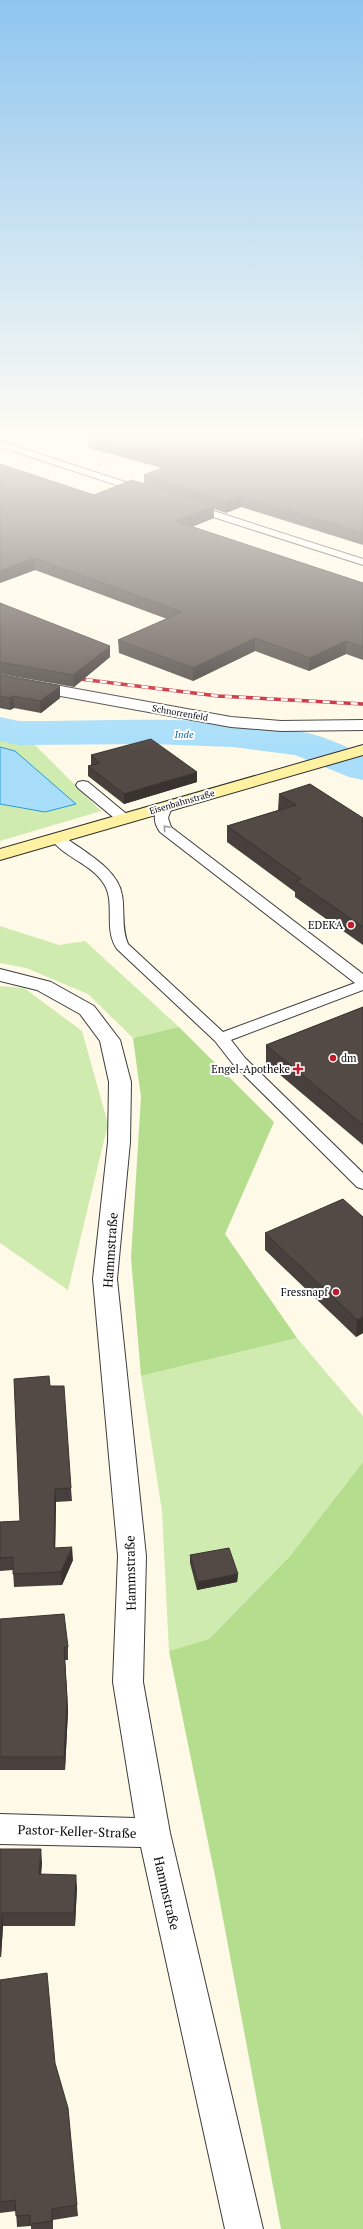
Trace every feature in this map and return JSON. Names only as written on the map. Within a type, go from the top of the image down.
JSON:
[{"type":"main road","name":"Eisenbahnstraße","points":[[0,854],[359,751]]},
{"type":"street","name":"Schnorrenfeld","points":[[0,680],[64,693],[231,722],[281,726],[363,726]]},
{"type":"street","name":"Hammstraße","points":[[0,975],[44,986],[87,1010],[110,1040],[120,1082],[119,1142],[105,1279],[132,1556],[128,1682],[154,1833],[244,2229]]},
{"type":"street","name":"Pastor-Keller-Straße","points":[[0,1829],[154,1833]]},
{"type":"lane","points":[[304,543],[363,562]]},
{"type":"lane","points":[[83,785],[124,819]]},
{"type":"lane","points":[[165,807],[161,814],[161,822],[165,829],[363,983]]},
{"type":"lane","points":[[57,838],[110,881],[115,900],[118,940],[122,946],[221,1038],[239,1061],[363,1183]]},
{"type":"lane","points":[[221,1038],[363,983]]},
{"type":"green space","points":[[0,734],[30,740],[101,811],[0,841],[0,804],[45,812],[15,751],[0,747]]},
{"type":"green space","points":[[0,926],[59,945],[85,941],[179,1027],[133,1038],[88,994],[26,968],[0,963]]},
{"type":"green space","points":[[0,986],[24,988],[82,1031],[108,1124],[68,1290],[0,1243]]},
{"type":"green space","points":[[179,1027],[274,1122],[225,1234],[297,1338],[141,1376],[131,1258],[141,1097],[133,1038]]},
{"type":"green space","points":[[297,1338],[363,1416],[363,1462],[290,1556],[209,1639],[169,1651],[162,1511],[141,1376]]},
{"type":"green space","points":[[363,1462],[363,2229],[281,2229],[216,1881],[169,1651],[209,1639],[290,1556]]},
{"type":"water","points":[[0,747],[15,751],[76,804],[45,812],[0,804]]},
{"type":"building","points":[[0,543],[242,543],[363,583],[363,647],[346,641],[310,658],[255,638],[193,668],[118,640],[182,612],[34,558],[0,571]]},
{"type":"building","points":[[0,603],[110,646],[73,675],[0,662]]},
{"type":"building","points":[[0,675],[60,686],[40,701],[13,696],[10,698],[0,696]]},
{"type":"building","points":[[151,739],[197,772],[124,794],[88,766],[100,763],[91,755]]},
{"type":"building","points":[[310,784],[363,818],[363,927],[296,881],[301,879],[227,826],[296,805],[279,794]]},
{"type":"building","points":[[363,1007],[363,1125],[266,1045]]},
{"type":"building","name":"Fressnapf","points":[[343,1199],[363,1217],[363,1317],[357,1320],[265,1233]]},
{"type":"building","points":[[49,1376],[50,1386],[64,1386],[71,1488],[55,1489],[54,1548],[72,1547],[61,1572],[13,1574],[13,1557],[0,1558],[0,1522],[20,1521],[14,1379]]},
{"type":"building","points":[[229,1548],[238,1574],[198,1582],[190,1555]]},
{"type":"building","points":[[64,1614],[68,1647],[64,1647],[67,1698],[64,1757],[0,1757],[0,1619]]},
{"type":"building","points":[[0,1849],[41,1849],[39,1874],[76,1875],[74,1913],[2,1913],[0,1943]]},
{"type":"building","points":[[47,1973],[55,2063],[68,2108],[77,2205],[52,2209],[52,2221],[30,2224],[30,2215],[16,2216],[15,2200],[0,2202],[0,1980]]},
{"type":"waterway","name":"Inde","points":[[0,729],[19,733],[151,732],[233,735],[303,744],[363,768]]},
{"type":"railway","points":[[72,678],[218,696],[363,704]]},
{"type":"place","name":"EDEKA","points":[[351,925]]},
{"type":"place","name":"dm","points":[[333,1058]]},
{"type":"place","name":"Engel-Apotheke","points":[[298,1069]]},
{"type":"place","name":"Fressnapf","points":[[336,1292]]}]
